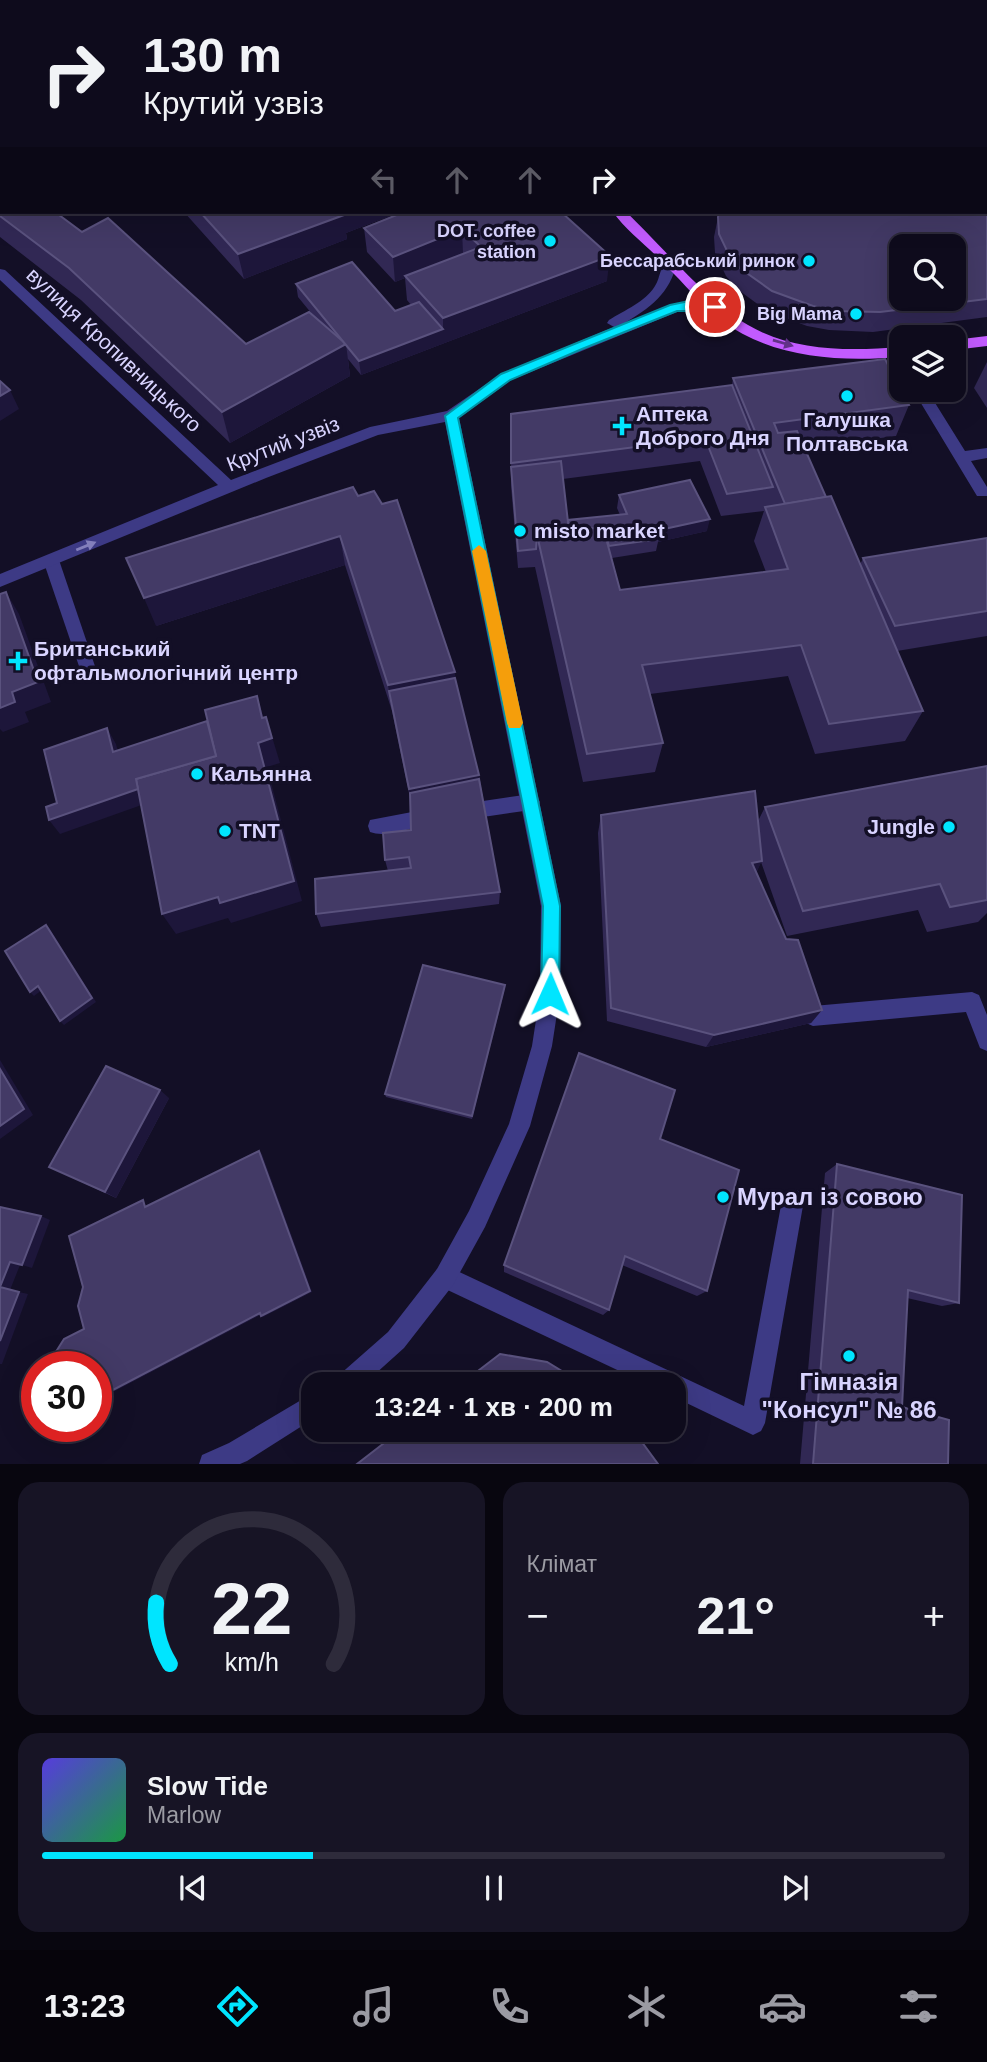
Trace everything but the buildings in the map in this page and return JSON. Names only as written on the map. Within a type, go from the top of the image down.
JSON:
[{"type":"main road","points":[[621,214],[728,319],[777,342],[807,350],[858,356],[889,355]]},
{"type":"main road","points":[[966,344],[987,341]]},
{"type":"street","name":"Крутий узвіз","points":[[577,346],[659,293],[666,283],[670,262]]},
{"type":"street","name":"вулиця Кропивницького","points":[[0,273],[229,487]]},
{"type":"street","name":"Крутий узвіз","points":[[0,581],[229,487],[375,431],[451,416],[506,377],[674,308],[689,305],[715,307]]},
{"type":"street","points":[[927,402],[982,492]]},
{"type":"street","points":[[360,1372],[396,1340],[445,1277],[477,1219],[520,1126],[542,1046],[550,994],[551,906],[451,416]]},
{"type":"street","points":[[961,457],[987,453]]},
{"type":"street","points":[[51,560],[90,675]]},
{"type":"street","points":[[482,809],[531,802]]},
{"type":"street","points":[[377,826],[412,820]]},
{"type":"street","points":[[813,1016],[971,1002],[987,1041]]},
{"type":"street","points":[[686,1391],[753,1423],[793,1200]]},
{"type":"street","points":[[445,1277],[646,1372]]},
{"type":"street","points":[[211,1464],[238,1452],[301,1413]]},
{"type":"slow traffic","points":[[479,551],[515,723]]},
{"type":"place","name":"DOT. coffee station","points":[[550,241]]},
{"type":"place","name":"Бессарабський ринок","points":[[809,261]]},
{"type":"place","name":"Big Mama","points":[[856,314]]},
{"type":"place","name":"Галушка Полтавська","points":[[847,396]]},
{"type":"place","name":"Аптека Доброго Дня","points":[[622,426]]},
{"type":"place","name":"misto market","points":[[520,531]]},
{"type":"place","name":"Британський офтальмологічний центр","points":[[18,661]]},
{"type":"place","name":"Кальянна","points":[[197,774]]},
{"type":"place","name":"Jungle","points":[[949,827]]},
{"type":"place","name":"TNT","points":[[225,831]]},
{"type":"place","name":"Мурал із совою","points":[[723,1197]]},
{"type":"place","name":"Гімназія \"Консул\" № 86","points":[[849,1356]]},
{"type":"route","points":[[550,994],[551,906],[451,416],[471,399],[506,377],[577,346],[674,308],[689,305],[715,307]]}]
